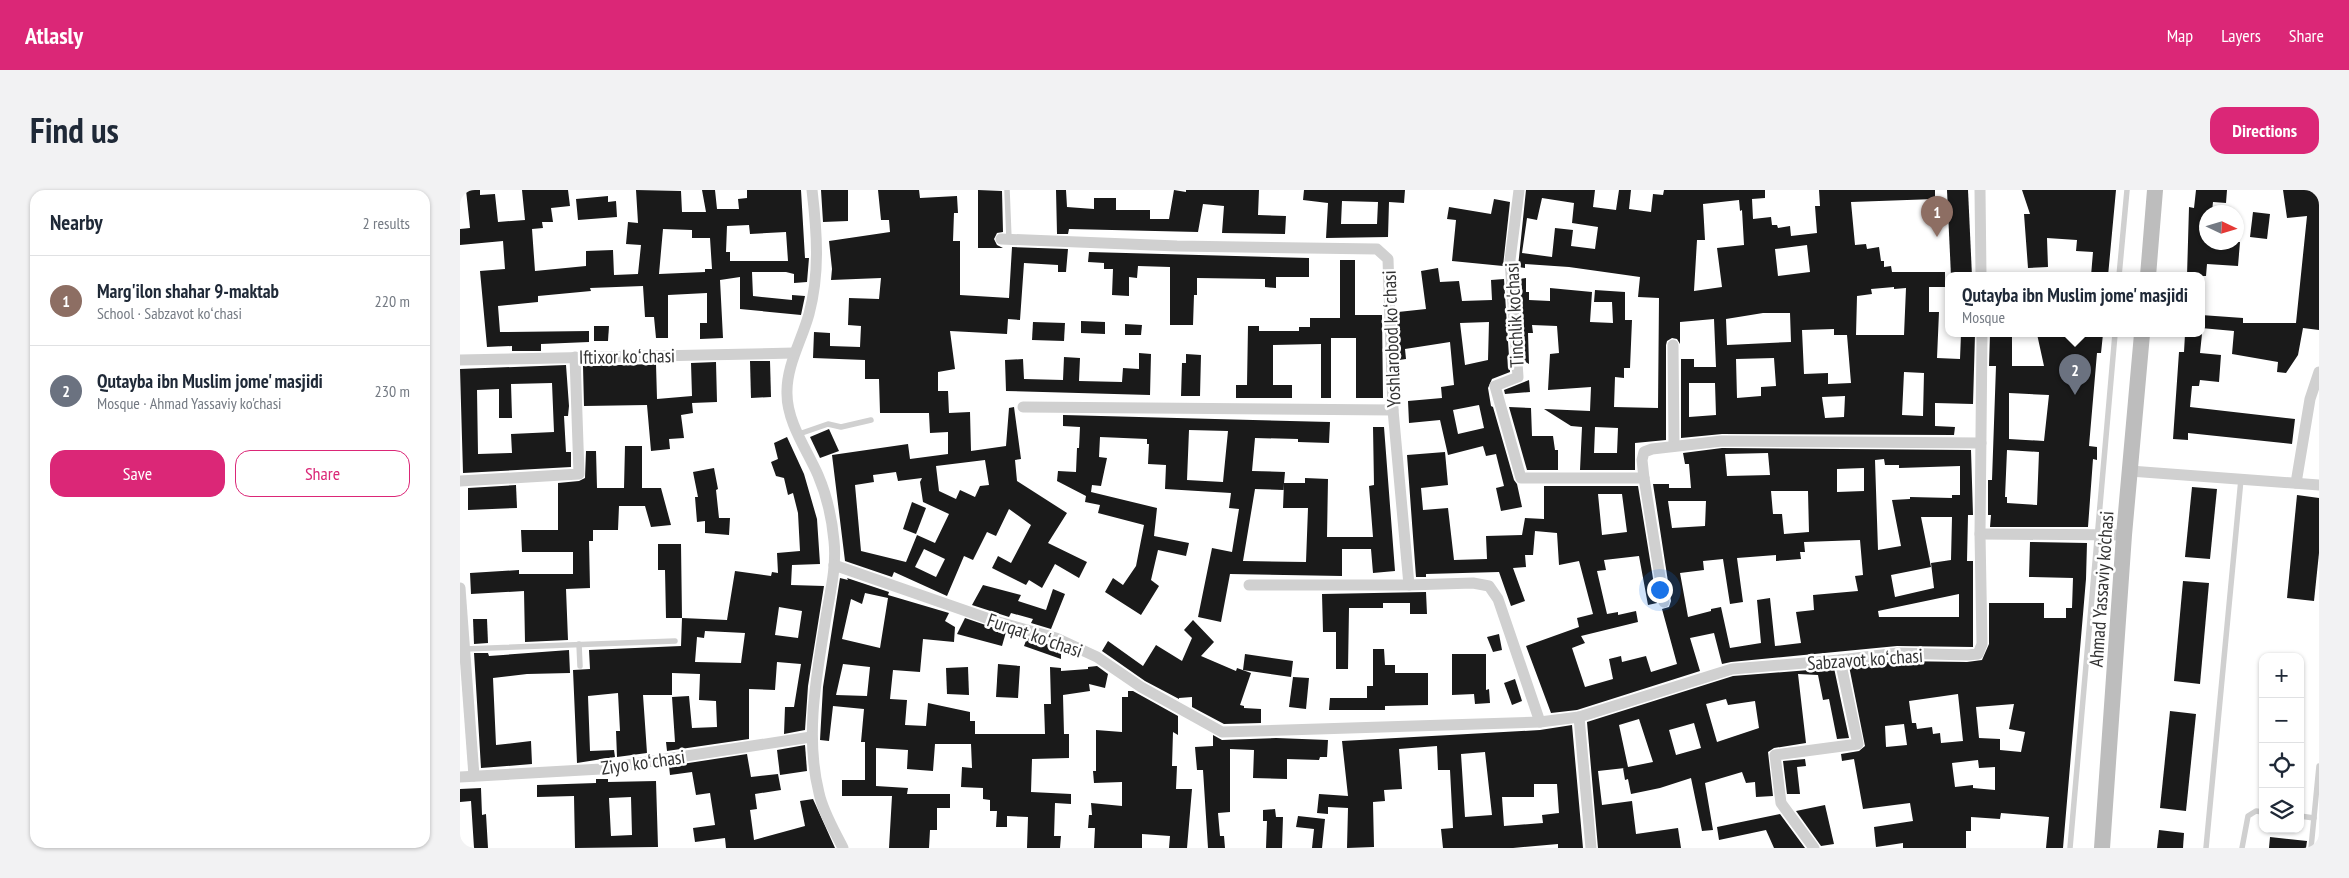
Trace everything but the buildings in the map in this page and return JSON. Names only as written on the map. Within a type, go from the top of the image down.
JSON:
[{"type":"main road","points":[[2148,272],[2155,190]]},
{"type":"main road","name":"Ahmad Yassaviy ko'chasi","points":[[2102,848],[2124,535],[2142,337]]},
{"type":"street","points":[[812,190],[816,240],[816,283],[808,316],[794,353],[787,394],[798,434],[819,477],[829,508],[834,541],[834,565],[822,640],[811,737],[819,793],[843,848]]},
{"type":"street","name":"Tinchlik ko'chasi","points":[[1519,190],[1510,260],[1518,377],[1494,386],[1521,478],[1644,478]]},
{"type":"street","points":[[1980,190],[1981,272]]},
{"type":"street","name":"Yoshlarobod koʻchasi","points":[[1005,239],[1177,246],[1377,249],[1388,259],[1393,410],[1409,585]]},
{"type":"street","name":"Sabzavot koʻchasi","points":[[1579,717],[1732,669],[1898,653],[1978,654],[1982,644],[1980,534],[1982,337]]},
{"type":"street","points":[[1673,345],[1674,446]]},
{"type":"street","name":"Iftixor koʻchasi","points":[[460,360],[794,353]]},
{"type":"street","points":[[460,481],[579,474],[575,357]]},
{"type":"street","points":[[2296,483],[2310,400],[2319,372]]},
{"type":"street","points":[[1023,407],[1393,410]]},
{"type":"street","points":[[1664,602],[1644,478],[1642,460],[1644,452],[1652,449],[1722,440],[1980,443]]},
{"type":"street","points":[[2130,471],[2319,485]]},
{"type":"street","points":[[1980,534],[2124,535]]},
{"type":"street","name":"Furqat koʻchasi","points":[[834,565],[995,622],[1056,638],[1097,657],[1141,687],[1222,732],[1540,722]]},
{"type":"street","points":[[1249,585],[1473,583],[1490,586],[1498,598],[1540,722],[1579,717],[1591,848]]},
{"type":"street","points":[[460,588],[474,776]]},
{"type":"street","points":[[1814,848],[1781,803],[1775,755],[1858,744],[1840,660]]},
{"type":"street","name":"Ziyo koʻchasi","points":[[460,777],[601,769],[811,737]]},
{"type":"lane","points":[[1005,239],[1007,190]]},
{"type":"lane","points":[[2119,272],[2127,190]]},
{"type":"lane","points":[[2070,848],[2114,337]]},
{"type":"lane","points":[[798,434],[828,424],[841,427],[871,420]]},
{"type":"lane","points":[[2206,848],[2241,479]]},
{"type":"lane","points":[[464,649],[675,640]]},
{"type":"lane","points":[[579,644],[580,666]]},
{"type":"lane","points":[[2311,848],[2316,829],[2314,818],[2318,797],[2319,766]]},
{"type":"lane","points":[[2242,848],[2248,816],[2256,811],[2259,811]]},
{"type":"lane","points":[[2304,817],[2314,818]]},
{"type":"place","name":"Marg'ilon shahar 9-maktab","points":[[1937,237]]},
{"type":"place","name":"Qutayba ibn Muslim jome' masjidi","points":[[2075,395]]}]
